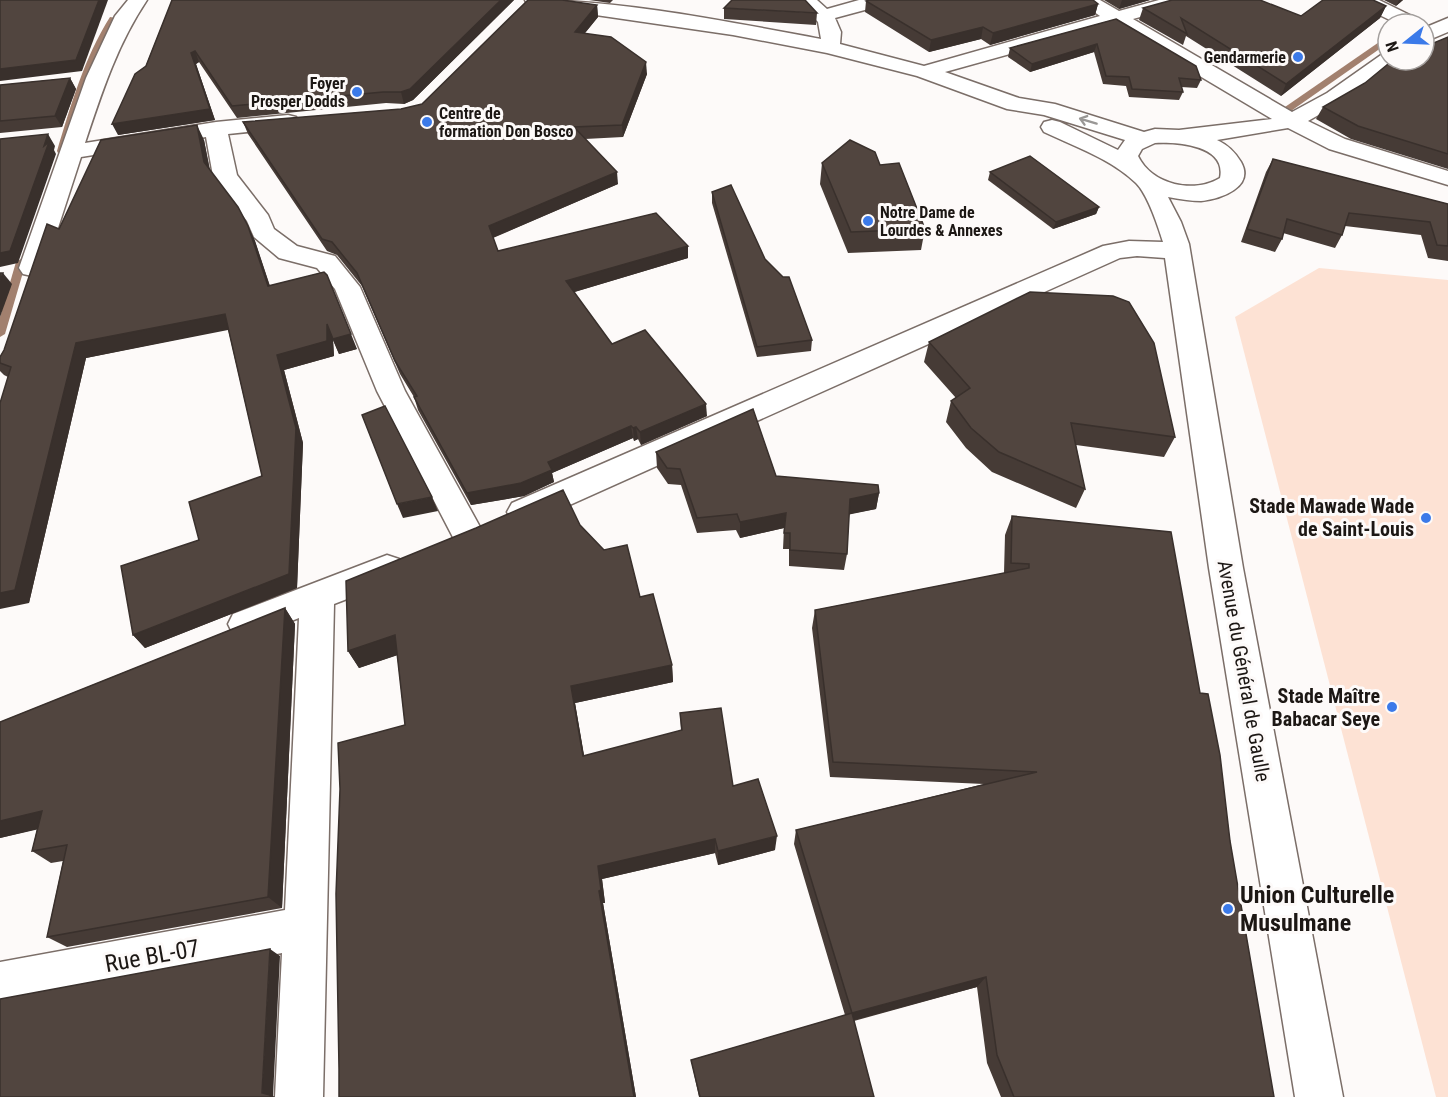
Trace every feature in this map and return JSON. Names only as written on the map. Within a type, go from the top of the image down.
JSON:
[{"type":"street","points":[[22,279],[86,79],[138,0]]},
{"type":"street","points":[[806,0],[832,28],[833,35],[829,47]]},
{"type":"street","points":[[823,16],[880,0]]},
{"type":"street","points":[[1086,0],[1283,122],[1337,144],[1448,178]]},
{"type":"street","points":[[924,72],[1179,0]]},
{"type":"street","points":[[1364,0],[1394,12]]},
{"type":"street","points":[[527,3],[733,29],[829,47],[924,72],[1015,104],[1047,109],[1144,139],[1227,133],[1283,122],[1335,98],[1376,68]]},
{"type":"street","points":[[1015,104],[1074,139],[1128,163]]},
{"type":"street","points":[[68,141],[307,120]]},
{"type":"street","points":[[1234,170],[1283,122]]},
{"type":"street","points":[[216,129],[225,176],[259,220],[263,232],[288,252],[326,261],[347,287],[391,391],[429,459],[477,532],[1112,252],[1129,248],[1177,248],[1205,193]]},
{"type":"street","points":[[1144,139],[1129,149],[1126,156],[1135,173],[1148,181],[1182,192],[1205,193],[1228,185],[1233,178],[1234,170],[1229,160],[1219,151],[1188,138],[1170,136]]},
{"type":"street","name":"Avenue du Général de Gaulle","points":[[1148,181],[1169,222],[1177,248],[1226,568],[1319,1097]]},
{"type":"street","points":[[221,634],[414,558]]},
{"type":"street","points":[[299,1097],[317,596]]},
{"type":"street","name":"Rue BL-07","points":[[0,984],[304,928]]},
{"type":"shaded area","name":"Stade Maître Babacar Seye","points":[[1319,268],[1448,280],[1448,1097],[1436,1097],[1235,317]]},
{"type":"building","points":[[0,0],[99,0],[76,60],[0,69]]},
{"type":"building","points":[[172,0],[501,0],[410,89],[401,92],[232,106],[195,51],[191,53],[210,109],[112,124],[135,74],[146,66]]},
{"type":"building","points":[[528,0],[562,0],[597,5],[575,32],[611,37],[646,62],[622,125],[574,127],[617,172],[489,226],[498,251],[656,213],[688,246],[566,281],[612,344],[645,330],[706,404],[640,432],[636,427],[631,426],[548,462],[552,470],[521,483],[467,493],[414,397],[417,396],[395,361],[357,273],[332,242],[322,239],[243,122],[401,109],[422,104]]},
{"type":"building","points":[[732,0],[805,0],[817,13],[724,8]]},
{"type":"building","points":[[1093,0],[1098,4],[993,33],[983,27],[931,40],[866,1]]},
{"type":"building","points":[[1172,0],[1260,0],[1301,16],[1323,0],[1373,0],[1386,6],[1286,84],[1181,18],[1187,34],[1143,8]]},
{"type":"building","points":[[1116,19],[1196,66],[1201,80],[1179,78],[1183,92],[1132,89],[1129,77],[1106,76],[1097,44],[1032,64],[1010,48]]},
{"type":"building","points":[[1448,37],[1448,154],[1358,126],[1323,107],[1365,83],[1378,72],[1436,72],[1436,42]]},
{"type":"building","points":[[70,78],[55,116],[0,121],[0,85]]},
{"type":"building","points":[[197,125],[204,162],[238,207],[248,226],[268,286],[324,272],[351,334],[333,339],[327,324],[327,341],[277,355],[296,428],[289,574],[133,635],[121,566],[199,540],[189,502],[262,476],[225,314],[76,343],[15,590],[0,593],[0,403],[11,367],[0,363],[0,357],[47,224],[59,229],[101,140]]},
{"type":"building","points":[[48,134],[44,146],[49,142],[10,251],[0,253],[0,139]]},
{"type":"building","points":[[850,140],[875,152],[880,165],[899,163],[925,229],[851,232],[822,163]]},
{"type":"building","points":[[1030,156],[1099,207],[1056,222],[990,172]]},
{"type":"building","points":[[1273,159],[1448,204],[1448,246],[1437,245],[1430,222],[1349,213],[1342,235],[1287,219],[1282,239],[1247,229]]},
{"type":"building","points":[[731,185],[765,259],[783,277],[789,277],[812,340],[757,347],[712,192]]},
{"type":"building","points":[[1030,292],[1113,296],[1129,302],[1154,343],[1175,437],[1071,423],[1085,489],[999,452],[971,428],[951,401],[970,388],[929,342]]},
{"type":"building","points":[[385,406],[432,497],[397,504],[362,415]]},
{"type":"building","points":[[753,409],[776,476],[878,485],[879,493],[850,499],[847,554],[790,550],[790,533],[784,533],[786,513],[740,522],[737,514],[697,518],[680,469],[667,468],[656,452]]},
{"type":"building","points":[[563,490],[580,525],[604,550],[627,545],[640,597],[653,594],[672,665],[571,686],[583,756],[682,730],[680,713],[721,708],[733,786],[758,779],[777,836],[718,851],[715,839],[598,866],[601,890],[599,891],[634,1097],[339,1097],[336,894],[340,789],[338,743],[405,725],[395,635],[348,651],[346,581]]},
{"type":"building","points":[[1012,516],[1171,532],[1200,693],[1208,694],[1220,755],[1230,841],[1274,1097],[1014,1097],[997,1055],[986,977],[852,1013],[796,830],[1037,772],[833,762],[815,610],[1029,568],[1029,564],[1011,563]]},
{"type":"building","points":[[285,608],[268,897],[47,937],[67,845],[32,851],[42,811],[0,821],[0,722]]},
{"type":"building","points":[[270,949],[262,1093],[270,1097],[0,1097],[0,999]]},
{"type":"building","points":[[852,1013],[874,1097],[700,1097],[691,1060]]},
{"type":"waterway","points":[[61,151],[89,66],[112,18]]},
{"type":"waterway","points":[[1288,109],[1376,48]]},
{"type":"waterway","points":[[0,334],[21,262]]},
{"type":"place","name":"Gendarmerie","points":[[1298,57]]},
{"type":"place","name":"Foyer Prosper Dodds","points":[[357,92]]},
{"type":"place","name":"Centre de formation Don Bosco","points":[[427,122]]},
{"type":"place","name":"Notre Dame de Lourdes & Annexes","points":[[868,221]]},
{"type":"place","name":"Stade Mawade Wade de Saint-Louis","points":[[1426,518]]},
{"type":"place","name":"Stade Maître Babacar Seye","points":[[1392,707]]},
{"type":"place","name":"Union Culturelle Musulmane","points":[[1228,909]]}]
